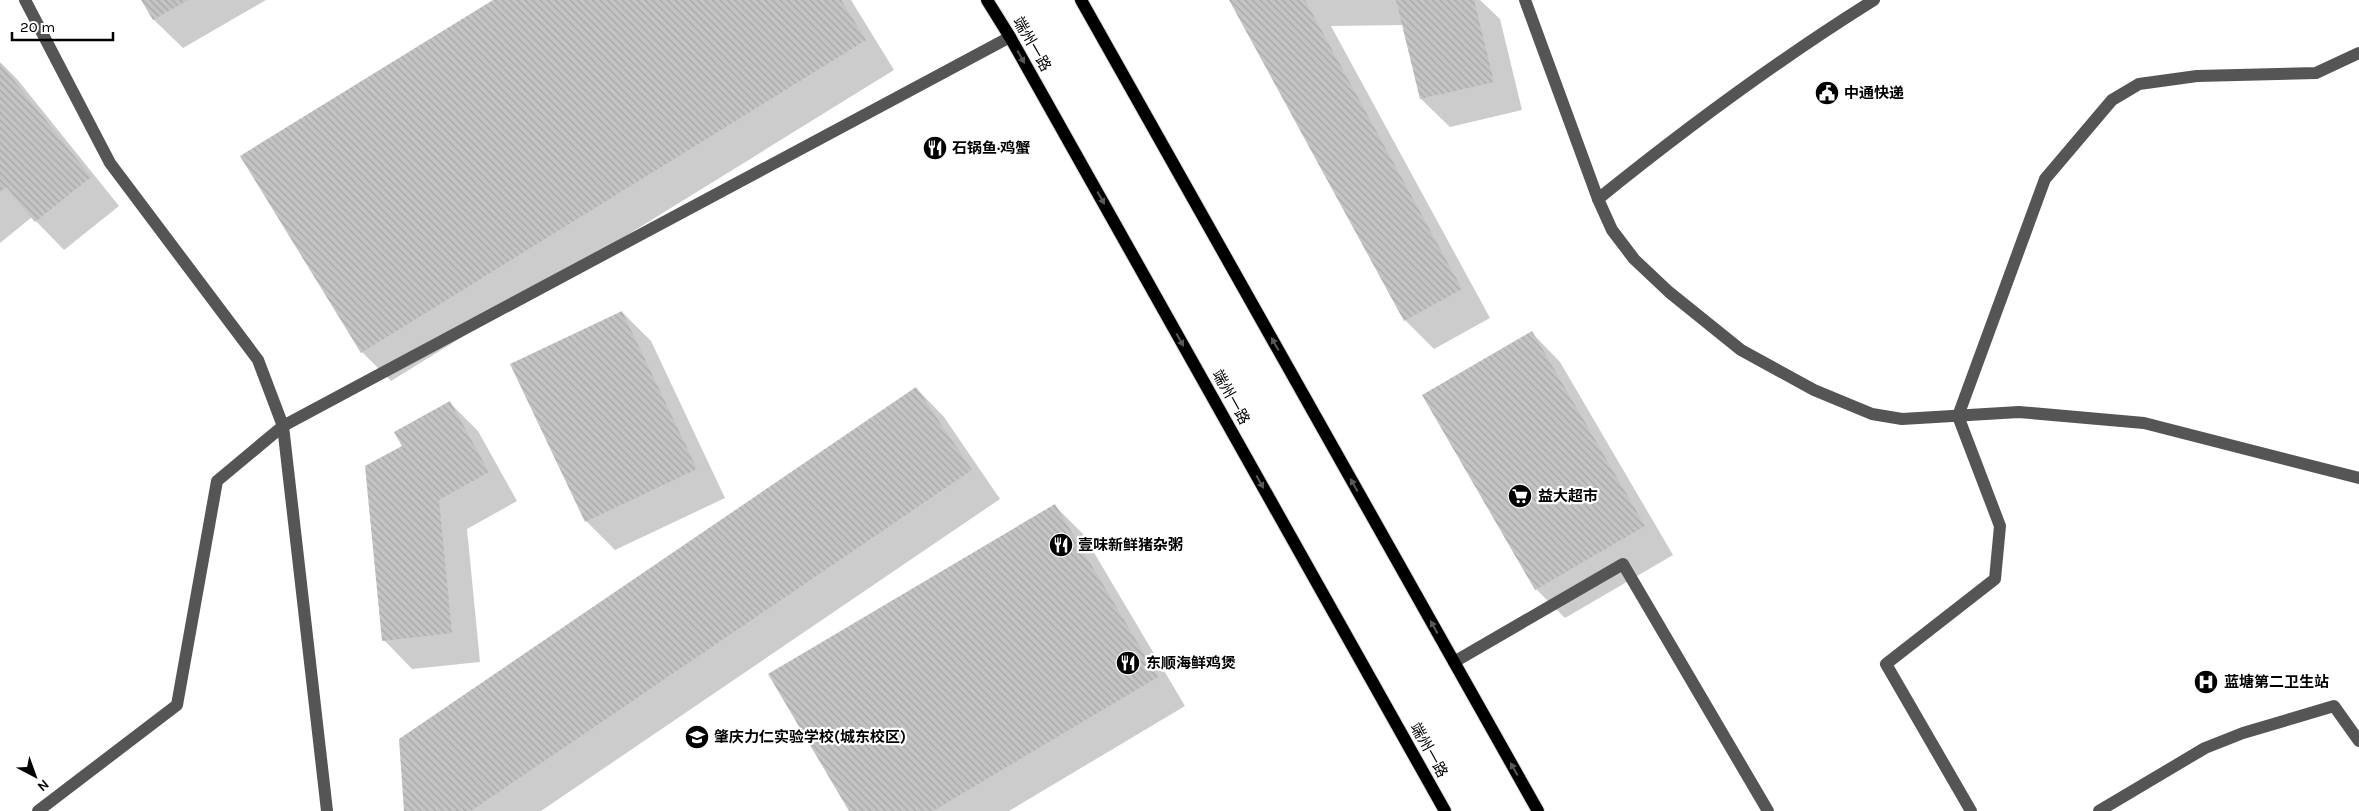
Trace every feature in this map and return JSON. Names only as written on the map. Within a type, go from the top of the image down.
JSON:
[{"type":"main road","name":"端州一路","points":[[987,0],[1010,37],[1445,811]]},
{"type":"main road","points":[[1081,0],[1538,811]]},
{"type":"street","points":[[25,0],[110,163],[258,360],[283,426],[327,811]]},
{"type":"street","points":[[1526,0],[1598,199],[1612,230],[1634,259],[1669,292],[1741,350],[1814,390],[1872,414],[1902,419],[2019,412],[2144,423],[2359,478]]},
{"type":"street","points":[[1598,199],[1648,158],[1811,40],[1874,0]]},
{"type":"street","points":[[38,811],[177,705],[217,481],[283,426],[1010,37]]},
{"type":"street","points":[[1971,811],[1886,664],[1995,579],[2000,526],[1958,416],[2045,179],[2112,100],[2139,84],[2197,76],[2316,74],[2359,53]]},
{"type":"street","points":[[1454,662],[1623,564],[1768,811]]},
{"type":"street","points":[[2099,811],[2205,748],[2244,733],[2334,706],[2359,741]]},
{"type":"building","points":[[141,0],[188,0],[153,20]]},
{"type":"building","points":[[493,0],[841,0],[866,40],[361,353],[240,156]]},
{"type":"building","points":[[1229,0],[1305,0],[1462,289],[1404,321]]},
{"type":"building","points":[[1396,0],[1474,0],[1494,82],[1420,99]]},
{"type":"building","points":[[0,63],[91,177],[35,222],[6,187],[0,192]]},
{"type":"building","points":[[622,311],[697,469],[585,522],[510,364]]},
{"type":"building","points":[[1532,331],[1645,526],[1535,590],[1422,395]]},
{"type":"building","points":[[916,387],[972,470],[471,811],[404,811],[399,739]]},
{"type":"building","points":[[450,401],[489,472],[439,500],[452,633],[382,641],[365,466],[402,446],[394,432]]},
{"type":"building","points":[[1055,504],[1158,677],[933,811],[849,811],[768,674]]},
{"type":"place","name":"中通快递","points":[[1827,93]]},
{"type":"place","name":"石锅鱼·鸡蟹","points":[[935,148]]},
{"type":"place","name":"益大超市","points":[[1520,496]]},
{"type":"place","name":"壹味新鲜猪杂粥","points":[[1061,545]]},
{"type":"place","name":"东顺海鲜鸡煲","points":[[1128,663]]},
{"type":"place","name":"蓝塘第二卫生站","points":[[2206,682]]},
{"type":"place","name":"肇庆力仁实验学校(城东校区)","points":[[697,737]]}]
